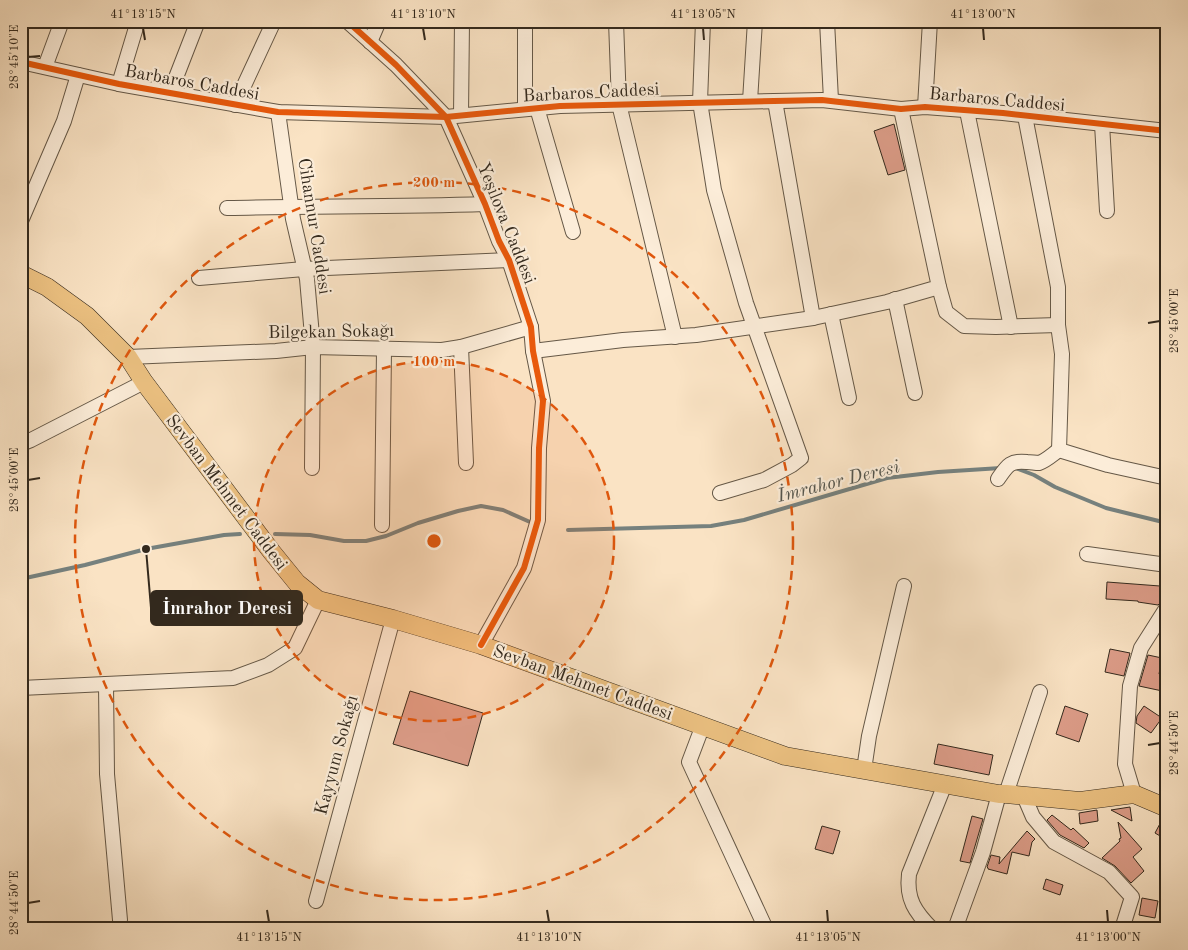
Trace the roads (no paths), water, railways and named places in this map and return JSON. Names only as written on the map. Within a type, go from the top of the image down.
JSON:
[{"type":"main road","name":"Sevban Mehmet Caddesi","points":[[21,274],[47,287],[87,316],[128,357],[144,382],[286,570],[297,583],[318,600],[393,619],[481,646],[785,756],[1003,794],[1080,801],[1134,794]]},
{"type":"main road","points":[[1134,794],[1167,808]]},
{"type":"street","points":[[45,67],[62,21]]},
{"type":"street","points":[[119,84],[138,21]]},
{"type":"street","points":[[170,93],[198,21]]},
{"type":"street","points":[[235,105],[274,21]]},
{"type":"street","name":"Yeşilova Caddesi","points":[[347,21],[396,65],[446,117],[486,204],[499,241],[509,260],[531,327],[533,351],[543,401],[538,520],[524,568],[481,646]]},
{"type":"street","points":[[370,42],[379,21]]},
{"type":"street","points":[[461,115],[462,21]]},
{"type":"street","points":[[525,21],[531,108],[573,232]]},
{"type":"street","points":[[616,21],[619,104],[675,337]]},
{"type":"street","points":[[703,21],[700,102],[714,190],[746,303],[801,458],[764,480],[720,493]]},
{"type":"street","points":[[750,101],[754,21]]},
{"type":"street","points":[[827,21],[831,100]]},
{"type":"street","points":[[925,108],[930,21]]},
{"type":"street","name":"Barbaros Caddesi","points":[[21,62],[119,84],[278,112],[446,117],[560,106],[831,100],[901,109],[925,108],[967,111],[1167,131]]},
{"type":"street","points":[[21,221],[64,121],[78,75]]},
{"type":"street","points":[[774,101],[813,318]]},
{"type":"street","points":[[901,109],[938,287],[946,312],[964,326],[1058,325]]},
{"type":"street","points":[[967,111],[1011,326]]},
{"type":"street","name":"Cihannur Caddesi","points":[[278,112],[293,219],[307,279],[313,347],[312,468]]},
{"type":"street","points":[[1025,116],[1058,287],[1058,325],[1062,354],[1059,450]]},
{"type":"street","points":[[1102,124],[1107,210]]},
{"type":"street","points":[[227,208],[486,204]]},
{"type":"street","points":[[200,278],[304,269],[509,260]]},
{"type":"street","points":[[533,351],[623,340],[696,335],[813,318],[888,302],[938,287]]},
{"type":"street","points":[[895,299],[915,393]]},
{"type":"street","points":[[830,314],[849,398]]},
{"type":"street","name":"Bilgekan Sokağı","points":[[128,357],[313,347],[442,350],[461,347],[531,327]]},
{"type":"street","points":[[461,347],[466,463]]},
{"type":"street","points":[[382,525],[384,349]]},
{"type":"street","points":[[21,444],[144,382]]},
{"type":"street","points":[[1003,472],[1019,461],[1039,463],[1059,450]]},
{"type":"street","points":[[1059,450],[1108,465],[1166,475]]},
{"type":"street","points":[[1087,554],[1167,565]]},
{"type":"street","points":[[864,770],[868,736],[904,586]]},
{"type":"street","points":[[21,688],[233,678],[268,665],[295,648],[318,600]]},
{"type":"street","points":[[1134,794],[1125,764],[1130,686],[1141,648],[1167,607]]},
{"type":"street","name":"Kayyum Sokağı","points":[[316,902],[393,619]]},
{"type":"street","points":[[106,684],[107,774],[120,920]]},
{"type":"street","points":[[954,929],[1040,692]]},
{"type":"street","points":[[703,725],[689,762],[766,929]]},
{"type":"street","points":[[932,929],[920,917],[912,903],[908,881],[909,874],[945,784]]},
{"type":"street","points":[[1024,796],[1033,818],[1054,842],[1109,872],[1132,897],[1122,929]]},
{"type":"waterway","name":"İmrahor Deresi","points":[[1013,467],[1106,508],[1167,523]]},
{"type":"waterway","name":"İmrahor Deresi","points":[[568,530],[711,526],[744,520],[887,478],[938,472],[1001,468]]},
{"type":"waterway","name":"İmrahor Deresi","points":[[275,534],[310,535],[344,541],[366,541],[386,536],[418,523],[481,506],[503,510],[530,522]]},
{"type":"waterway","name":"İmrahor Deresi","points":[[21,579],[146,549],[224,535],[240,534]]},
{"type":"place","name":"İmrahor Deresi","points":[[146,549]]}]
